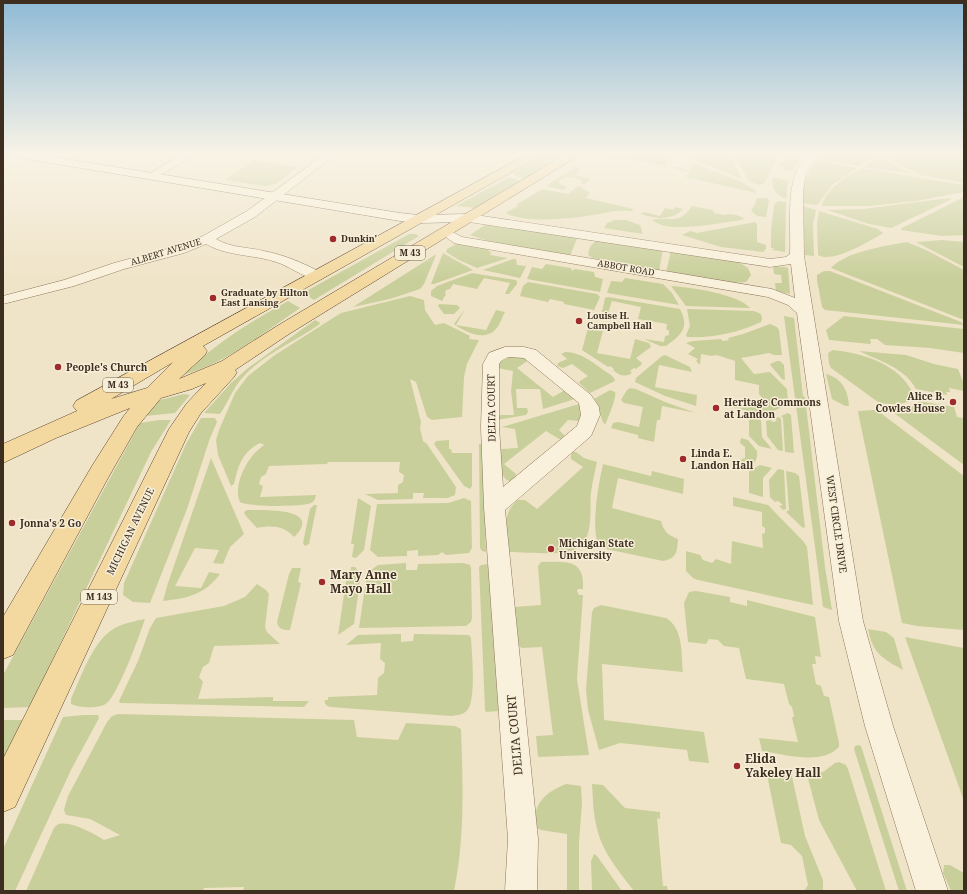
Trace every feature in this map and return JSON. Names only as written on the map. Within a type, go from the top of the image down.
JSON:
[{"type":"main road","points":[[267,196],[418,220],[468,218]]},
{"type":"main road","name":"M 43","points":[[3,453],[131,378],[235,322],[461,196]]},
{"type":"main road","name":"M 43","points":[[3,453],[91,414],[206,376],[229,365],[505,196]]},
{"type":"main road","points":[[418,220],[445,232]]},
{"type":"main road","points":[[3,645],[130,422],[153,394],[186,361],[235,322]]},
{"type":"main road","name":"MICHIGAN AVENUE","points":[[3,795],[180,429],[194,408],[210,389],[252,351]]},
{"type":"street","name":"WEST CIRCLE DRIVE","points":[[796,196],[797,256],[804,311],[851,621],[879,726],[932,891]]},
{"type":"street","name":"ALBERT AVENUE","points":[[3,300],[69,283],[119,266],[179,250],[207,239],[237,224],[275,197]]},
{"type":"street","points":[[468,218],[770,264],[789,261],[797,256]]},
{"type":"street","name":"ABBOT ROAD","points":[[445,232],[458,240],[772,293],[794,302],[804,311]]},
{"type":"street","points":[[207,239],[224,248],[264,254],[284,260],[317,276]]},
{"type":"street","name":"DELTA COURT","points":[[494,507],[584,431],[591,417],[589,405],[585,399],[530,354],[518,351],[495,356],[490,364],[490,427],[494,507],[523,839],[520,891]]},
{"type":"green space","points":[[475,196],[496,196],[476,208],[456,206]]},
{"type":"green space","points":[[531,196],[588,196],[586,198],[633,209],[632,211],[617,211],[561,219],[527,219],[507,214],[507,212],[518,206],[516,205]]},
{"type":"green space","points":[[779,196],[786,196],[786,199]]},
{"type":"green space","points":[[804,196],[824,196],[818,204],[803,203]]},
{"type":"green space","points":[[827,196],[944,196],[916,201],[870,206],[822,206]]},
{"type":"green space","points":[[964,197],[964,235],[942,236],[901,230],[902,228]]},
{"type":"green space","points":[[767,198],[769,201],[766,217],[757,216],[751,211],[756,199]]},
{"type":"green space","points":[[949,198],[952,199],[891,228],[869,224],[827,210],[863,209]]},
{"type":"green space","points":[[779,201],[786,202],[785,252],[773,250],[772,249],[775,248],[771,248],[771,230],[774,205]]},
{"type":"green space","points":[[692,206],[713,210],[714,213],[724,215],[738,215],[744,219],[680,227],[659,224],[652,220],[678,218],[687,212]]},
{"type":"green space","points":[[803,206],[816,210],[813,225],[814,256],[805,255]]},
{"type":"green space","points":[[675,207],[683,209],[674,216],[658,218],[641,214],[644,212],[660,216],[665,208],[673,210]]},
{"type":"green space","points":[[819,211],[878,229],[883,233],[860,246],[841,254],[824,257],[818,255],[817,223]]},
{"type":"green space","points":[[615,220],[626,220],[640,225],[643,234],[604,228],[607,223]]},
{"type":"green space","points":[[755,222],[757,224],[757,242],[766,245],[766,249],[763,252],[721,247],[682,235],[690,231],[697,233]]},
{"type":"green space","points":[[488,223],[578,236],[570,256],[494,243],[470,235]]},
{"type":"green space","points":[[409,234],[419,236],[314,300],[303,293]]},
{"type":"green space","points":[[598,240],[663,249],[659,271],[589,256],[590,246]]},
{"type":"green space","points":[[942,240],[964,242],[964,267],[916,242]]},
{"type":"green space","points":[[907,242],[964,270],[964,320],[831,268],[838,262],[856,253]]},
{"type":"green space","points":[[458,243],[484,248],[491,252],[490,255],[508,258],[477,268],[446,252],[447,249]]},
{"type":"green space","points":[[671,251],[737,261],[748,268],[751,275],[746,282],[731,283],[666,272]]},
{"type":"green space","points":[[443,253],[473,270],[431,284]]},
{"type":"green space","points":[[435,255],[424,284],[420,289],[390,299],[353,307]]},
{"type":"green space","points":[[516,259],[517,265],[526,266],[520,278],[483,270]]},
{"type":"green space","points":[[546,264],[571,268],[572,271],[575,269],[594,272],[595,277],[603,279],[600,292],[527,279],[532,267],[542,269]]},
{"type":"green space","points":[[773,266],[788,268],[790,294],[776,291],[775,283],[782,283],[781,275],[774,274]]},
{"type":"green space","points":[[824,271],[830,271],[961,322],[964,325],[825,310],[822,307],[817,280],[817,275]]},
{"type":"green space","points":[[472,273],[515,280],[517,281],[517,284],[509,294],[505,294],[510,283],[484,278],[477,289],[453,284],[450,289],[446,290],[446,294],[442,301],[431,296],[431,291],[437,286]]},
{"type":"green space","points":[[625,278],[663,284],[672,293],[679,305],[607,293],[611,281],[622,282]]},
{"type":"green space","points":[[528,282],[597,294],[600,297],[594,310],[564,304],[564,302],[550,299],[548,302],[520,296],[523,286]]},
{"type":"green space","points":[[671,286],[725,295],[744,303],[750,308],[686,306]]},
{"type":"green space","points":[[410,296],[424,300],[425,310],[435,325],[444,323],[470,336],[469,339],[479,340],[467,364],[464,377],[462,417],[432,420],[427,417],[416,382],[410,379],[421,422],[420,428],[423,441],[427,444],[456,487],[455,495],[448,498],[423,498],[424,493],[413,493],[413,499],[378,500],[365,494],[398,493],[398,485],[403,482],[404,475],[399,472],[400,462],[328,462],[327,464],[269,466],[266,474],[261,477],[259,484],[263,486],[260,497],[316,495],[314,501],[311,503],[275,506],[253,505],[240,502],[238,497],[238,486],[242,474],[247,463],[264,445],[260,443],[245,455],[239,465],[234,484],[231,486],[218,455],[216,440],[235,393],[248,376],[275,355],[341,313]]},
{"type":"green space","points":[[608,297],[680,309],[683,316],[684,326],[676,338],[666,346],[660,346],[644,339],[664,342],[665,336],[669,335],[669,331],[666,329],[667,324],[638,319],[641,307],[612,301],[608,313],[602,312],[605,298]]},
{"type":"green space","points":[[288,301],[300,308],[230,355],[199,370],[183,375],[207,353],[233,334]]},
{"type":"green space","points":[[439,304],[457,305],[460,308],[454,314],[444,314],[438,306]]},
{"type":"green space","points":[[465,309],[456,325],[486,330],[496,310],[505,312],[496,329],[486,335],[480,335],[469,333],[454,324]]},
{"type":"green space","points":[[687,309],[754,311],[761,314],[762,319],[761,322],[734,332],[716,336],[687,337],[686,335],[690,326]]},
{"type":"green space","points":[[784,316],[794,318],[825,567],[832,610],[823,607]]},
{"type":"green space","points":[[844,316],[964,329],[964,353],[930,348],[885,345],[877,339],[870,339],[870,344],[829,340],[826,330]]},
{"type":"green space","points":[[315,320],[320,324],[270,355],[251,369],[236,386],[220,414],[204,413],[231,383],[248,368]]},
{"type":"green space","points":[[770,324],[777,327],[779,330],[782,355],[774,355],[769,353],[741,358],[754,374],[771,373],[787,389],[788,401],[784,406],[766,415],[734,408],[734,403],[759,408],[759,399],[762,398],[759,394],[759,385],[735,380],[735,361],[718,355],[712,356],[701,354],[700,365],[696,361],[698,359],[688,354],[695,348],[686,343],[721,339],[723,341],[729,340],[728,338]]},
{"type":"green space","points":[[588,328],[603,331],[597,353],[630,359],[635,339],[649,343],[651,347],[636,358],[642,363],[641,365],[630,371],[632,373],[622,375],[615,372],[610,366],[608,367],[582,350]]},
{"type":"green space","points":[[833,350],[856,354],[880,362],[890,368],[900,375],[907,384],[913,394],[912,399],[905,403],[896,404],[878,402],[831,368],[828,353]]},
{"type":"green space","points":[[859,351],[906,355],[934,364],[958,369],[964,384],[964,391],[949,388],[950,392],[946,392],[947,395],[916,389],[899,370]]},
{"type":"green space","points":[[571,352],[583,356],[611,375],[615,381],[590,393],[579,383],[588,376],[572,364],[563,368],[557,366],[558,363],[567,359],[561,354]]},
{"type":"green space","points":[[665,355],[690,367],[692,372],[659,365],[655,387],[697,395],[696,406],[665,396],[635,382],[636,378]]},
{"type":"green space","points":[[509,357],[522,357],[527,360],[517,368],[553,397],[565,390],[575,399],[543,409],[540,389],[516,389],[517,408],[527,408],[528,412],[526,415],[497,420],[500,415],[514,415],[511,391],[513,371],[498,368],[500,362]]},
{"type":"green space","points":[[780,361],[784,365],[785,380],[782,379],[770,364]]},
{"type":"green space","points":[[826,374],[832,376],[840,382],[846,390],[849,406],[845,406],[832,399]]},
{"type":"green space","points":[[630,388],[696,413],[662,406],[660,420],[657,420],[654,442],[638,438],[638,435],[611,428],[613,423],[618,422],[639,427],[643,407],[624,403],[621,400]]},
{"type":"green space","points":[[610,390],[615,392],[615,398],[605,425],[598,405],[594,399]]},
{"type":"green space","points":[[184,394],[190,395],[175,413],[146,416],[156,401]]},
{"type":"green space","points":[[919,401],[954,407],[957,417],[963,418],[964,465],[890,410],[914,406]]},
{"type":"green space","points":[[579,404],[582,409],[581,419],[579,421],[568,420],[559,430],[565,436],[563,439],[559,439],[546,431],[504,464],[516,474],[515,478],[509,481],[505,479],[500,468],[499,452],[501,449],[518,448],[515,429],[502,427]]},
{"type":"green space","points":[[873,410],[878,411],[964,476],[964,630],[917,626],[902,623],[858,412]]},
{"type":"green space","points":[[788,413],[791,415],[794,453],[785,452],[783,418],[781,416]]},
{"type":"green space","points":[[749,417],[761,420],[762,437],[772,449],[759,446],[749,436]]},
{"type":"green space","points":[[779,417],[781,419],[783,451],[778,450],[767,436],[766,421],[777,421],[774,418]]},
{"type":"green space","points":[[201,418],[215,418],[217,422],[210,438],[187,509],[150,603],[133,602],[123,595],[124,583],[186,444]]},
{"type":"green space","points":[[171,420],[151,452],[30,707],[3,708],[3,675],[140,423]]},
{"type":"green space","points":[[741,438],[748,440],[757,451],[755,462],[745,467],[739,460],[745,458],[745,447],[740,443]]},
{"type":"green space","points":[[449,440],[449,449],[451,449],[452,453],[472,453],[472,486],[470,489],[464,486],[434,444],[436,441]]},
{"type":"green space","points":[[479,444],[483,444],[486,552],[482,551],[480,548]]},
{"type":"green space","points":[[572,452],[576,452],[584,458],[597,462],[591,493],[589,528],[587,537],[583,544],[576,549],[561,553],[508,552],[506,524],[509,511],[518,500],[525,500],[537,509],[583,467],[571,459]]},
{"type":"green space","points":[[211,458],[244,534],[230,547],[223,564],[213,563],[219,550],[195,548],[175,586],[201,588],[209,572],[220,574],[208,587],[202,591],[188,597],[163,601],[167,586]]},
{"type":"green space","points":[[603,464],[651,476],[652,471],[684,479],[683,494],[618,478],[612,508],[661,521],[667,533],[678,539],[677,551],[674,556],[663,561],[606,549],[599,545],[596,538],[595,517]]},
{"type":"green space","points":[[760,465],[772,468],[763,478],[763,497],[749,493],[749,471]]},
{"type":"green space","points":[[778,469],[784,470],[786,509],[783,510],[779,506],[783,505],[778,501],[775,502],[770,497],[769,480]]},
{"type":"green space","points":[[786,471],[795,473],[799,476],[805,527],[803,528],[786,512],[789,510]]},
{"type":"green space","points":[[733,497],[768,505],[804,542],[807,547],[813,605],[698,580],[693,578],[686,571],[686,551],[700,555],[703,560],[712,563],[716,559],[731,564],[732,541],[763,548],[762,534],[765,533],[765,528],[762,526],[762,512],[733,506]]},
{"type":"green space","points":[[358,498],[371,506],[364,550],[356,558],[352,557],[354,544],[351,544]]},
{"type":"green space","points":[[464,498],[471,501],[472,548],[469,553],[446,555],[442,552],[438,555],[418,556],[418,550],[407,551],[407,556],[378,557],[370,550],[377,504],[448,503]]},
{"type":"green space","points":[[314,505],[317,505],[309,544],[305,546],[303,543],[310,509]]},
{"type":"green space","points":[[247,510],[287,512],[296,515],[302,520],[301,527],[294,537],[290,533],[277,527],[257,528],[245,515],[244,512]]},
{"type":"green space","points":[[541,562],[565,562],[572,564],[581,572],[583,579],[583,589],[578,589],[577,591],[579,595],[583,595],[577,679],[589,755],[538,757],[536,736],[553,735],[542,647],[522,648],[516,645],[514,607],[541,605],[538,566]]},
{"type":"green space","points":[[406,563],[406,570],[417,570],[418,564],[463,563],[470,565],[471,622],[466,626],[359,628],[367,573],[378,565]]},
{"type":"green space","points":[[488,564],[499,711],[486,712],[479,567],[481,565]]},
{"type":"green space","points":[[351,567],[355,567],[361,574],[354,624],[338,635],[346,581],[349,581]]},
{"type":"green space","points":[[292,568],[301,568],[298,582],[301,583],[290,630],[285,630],[280,628],[277,622],[289,574]]},
{"type":"green space","points":[[257,584],[269,594],[265,627],[267,632],[280,644],[214,646],[209,663],[203,667],[199,677],[203,682],[198,699],[273,697],[273,701],[309,701],[304,707],[120,703],[119,701],[138,661],[150,628],[156,618],[224,606],[245,597]]},
{"type":"green space","points":[[696,591],[730,597],[730,602],[747,606],[747,600],[815,617],[821,657],[815,656],[816,664],[812,664],[816,684],[821,686],[824,696],[829,697],[839,747],[831,753],[813,757],[791,756],[762,751],[759,738],[798,742],[792,718],[794,716],[792,707],[789,704],[784,684],[746,679],[739,648],[724,646],[718,640],[709,639],[706,644],[688,642],[684,603],[689,592]]},
{"type":"green space","points":[[601,605],[666,618],[672,623],[679,635],[683,672],[602,664],[604,720],[704,732],[709,763],[689,761],[687,750],[620,743],[599,750],[588,710],[586,690],[592,612],[594,608]]},
{"type":"green space","points":[[145,619],[134,651],[123,676],[112,697],[107,703],[100,706],[89,707],[71,704],[71,699],[88,660],[100,641],[118,626]]},
{"type":"green space","points":[[868,629],[886,632],[894,638],[903,670],[889,662],[876,650]]},
{"type":"green space","points":[[401,634],[401,642],[413,641],[414,634],[469,635],[471,638],[473,686],[470,704],[465,712],[451,716],[330,707],[326,705],[325,700],[328,700],[328,697],[377,695],[378,678],[384,673],[385,663],[380,659],[381,643],[346,645],[358,635]]},
{"type":"green space","points":[[905,637],[964,648],[964,801]]},
{"type":"green space","points":[[118,714],[354,720],[357,737],[398,740],[406,723],[455,726],[461,729],[463,790],[462,831],[458,871],[454,891],[243,891],[244,887],[204,888],[203,891],[26,891],[56,825],[67,824],[74,826],[88,831],[104,840],[120,835],[90,819],[66,815],[64,810],[68,796],[107,722],[112,716]]},
{"type":"green space","points":[[98,715],[99,718],[71,770],[15,891],[3,891],[3,849],[63,717]]},
{"type":"green space","points":[[3,720],[23,720],[3,759]]},
{"type":"green space","points":[[855,746],[861,746],[907,891],[899,891],[854,749]]},
{"type":"green space","points":[[839,762],[846,765],[848,769],[886,891],[857,891],[819,820],[806,771],[823,772],[835,763]]},
{"type":"green space","points":[[766,770],[791,772],[805,836],[823,880],[823,891],[804,891],[808,885],[802,856],[791,845],[781,843]]},
{"type":"green space","points":[[566,784],[581,786],[582,803],[579,842],[579,891],[567,891],[567,834],[541,830],[537,828],[535,820],[541,800],[552,791]]},
{"type":"green space","points":[[592,784],[603,785],[625,808],[660,812],[660,819],[657,818],[663,886],[667,886],[668,891],[634,891],[616,868],[606,852],[598,834],[594,814]]},
{"type":"green space","points":[[594,854],[622,891],[592,891],[591,861]]},
{"type":"green space","points":[[944,865],[950,865],[964,873],[964,891],[951,891],[943,873]]},
{"type":"place","name":"Dunkin'","points":[[333,239]]},
{"type":"place","name":"Graduate by Hilton East Lansing","points":[[213,298]]},
{"type":"place","name":"Louise H. Campbell Hall","points":[[579,321]]},
{"type":"place","name":"People's Church","points":[[58,367]]},
{"type":"place","name":"Alice B. Cowles House","points":[[953,402]]},
{"type":"place","name":"Heritage Commons at Landon","points":[[716,408]]},
{"type":"place","name":"Linda E. Landon Hall","points":[[683,459]]},
{"type":"place","name":"Jonna's 2 Go","points":[[12,523]]},
{"type":"place","name":"Michigan State University","points":[[551,549]]},
{"type":"place","name":"Mary Anne Mayo Hall","points":[[322,582]]},
{"type":"place","name":"Elida Yakeley Hall","points":[[737,766]]}]
